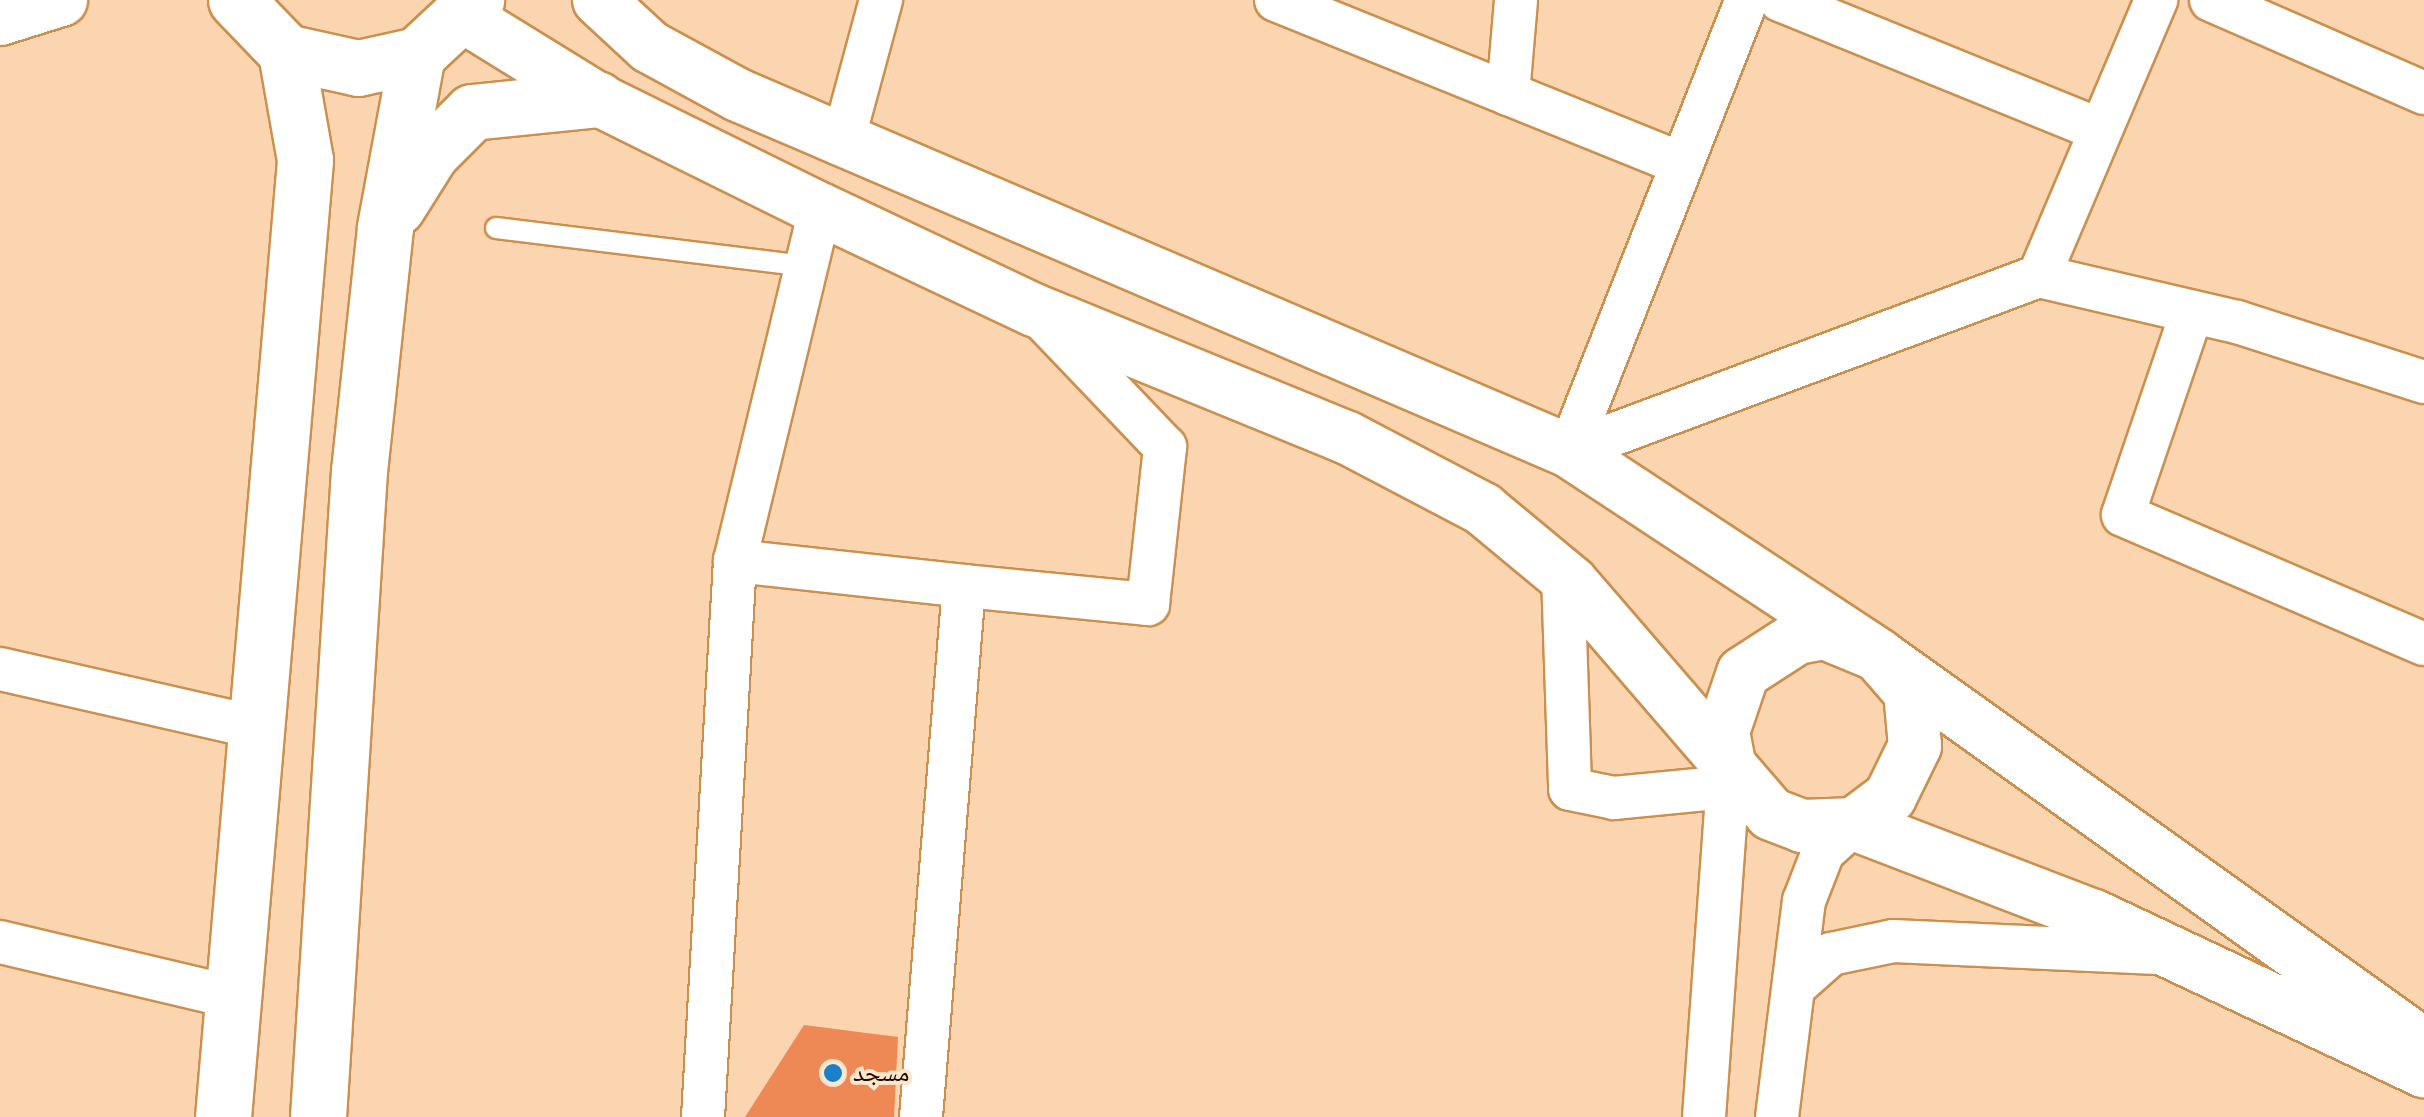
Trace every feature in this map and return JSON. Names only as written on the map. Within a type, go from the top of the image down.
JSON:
[{"type":"main road","points":[[245,18],[358,68],[417,54],[471,9]]},
{"type":"main road","points":[[223,1117],[305,160],[245,18]]},
{"type":"main road","points":[[318,1117],[341,692],[385,227],[417,54]]},
{"type":"main road","points":[[385,227],[431,153],[472,112],[597,100]]},
{"type":"street","points":[[0,19],[61,0]]},
{"type":"street","points":[[599,0],[665,55],[844,137],[1569,451],[1878,655],[2424,1045]]},
{"type":"street","points":[[844,137],[881,0]]},
{"type":"street","points":[[1276,0],[1682,164]]},
{"type":"street","points":[[1508,94],[1516,0]]},
{"type":"street","points":[[1569,451],[1747,0]]},
{"type":"street","points":[[1780,0],[2100,130]]},
{"type":"street","points":[[2040,276],[2156,0]]},
{"type":"street","points":[[2211,0],[2424,93]]},
{"type":"street","points":[[471,9],[597,100],[1034,310],[1348,438],[1483,509],[1562,574],[1728,776],[1771,814],[1802,826],[1854,824],[2175,954],[2424,1071]]},
{"type":"street","points":[[702,1117],[735,561],[820,209]]},
{"type":"street","points":[[1569,451],[2040,276],[2192,312],[2424,382]]},
{"type":"street","points":[[735,561],[1148,604],[1165,447],[1034,310]]},
{"type":"street","points":[[2192,312],[2122,515],[2424,644]]},
{"type":"street","points":[[1562,574],[1570,788],[1614,798],[1728,776]]},
{"type":"street","points":[[921,1117],[964,586]]},
{"type":"street","points":[[1704,1117],[1728,776],[1728,701],[1767,650],[1824,633],[1878,655],[1910,692],[1916,746],[1890,797],[1824,852],[1804,901],[1777,1117]]},
{"type":"street","points":[[0,669],[256,727]]},
{"type":"street","points":[[0,942],[233,996]]},
{"type":"street","points":[[1796,985],[1831,954],[1893,942],[2175,954]]},
{"type":"lane","points":[[496,228],[806,266]]},
{"type":"building","name":"مسجد","points":[[804,1025],[898,1037],[894,1117],[745,1117]]},
{"type":"place","name":"مسجد","points":[[833,1073]]}]
